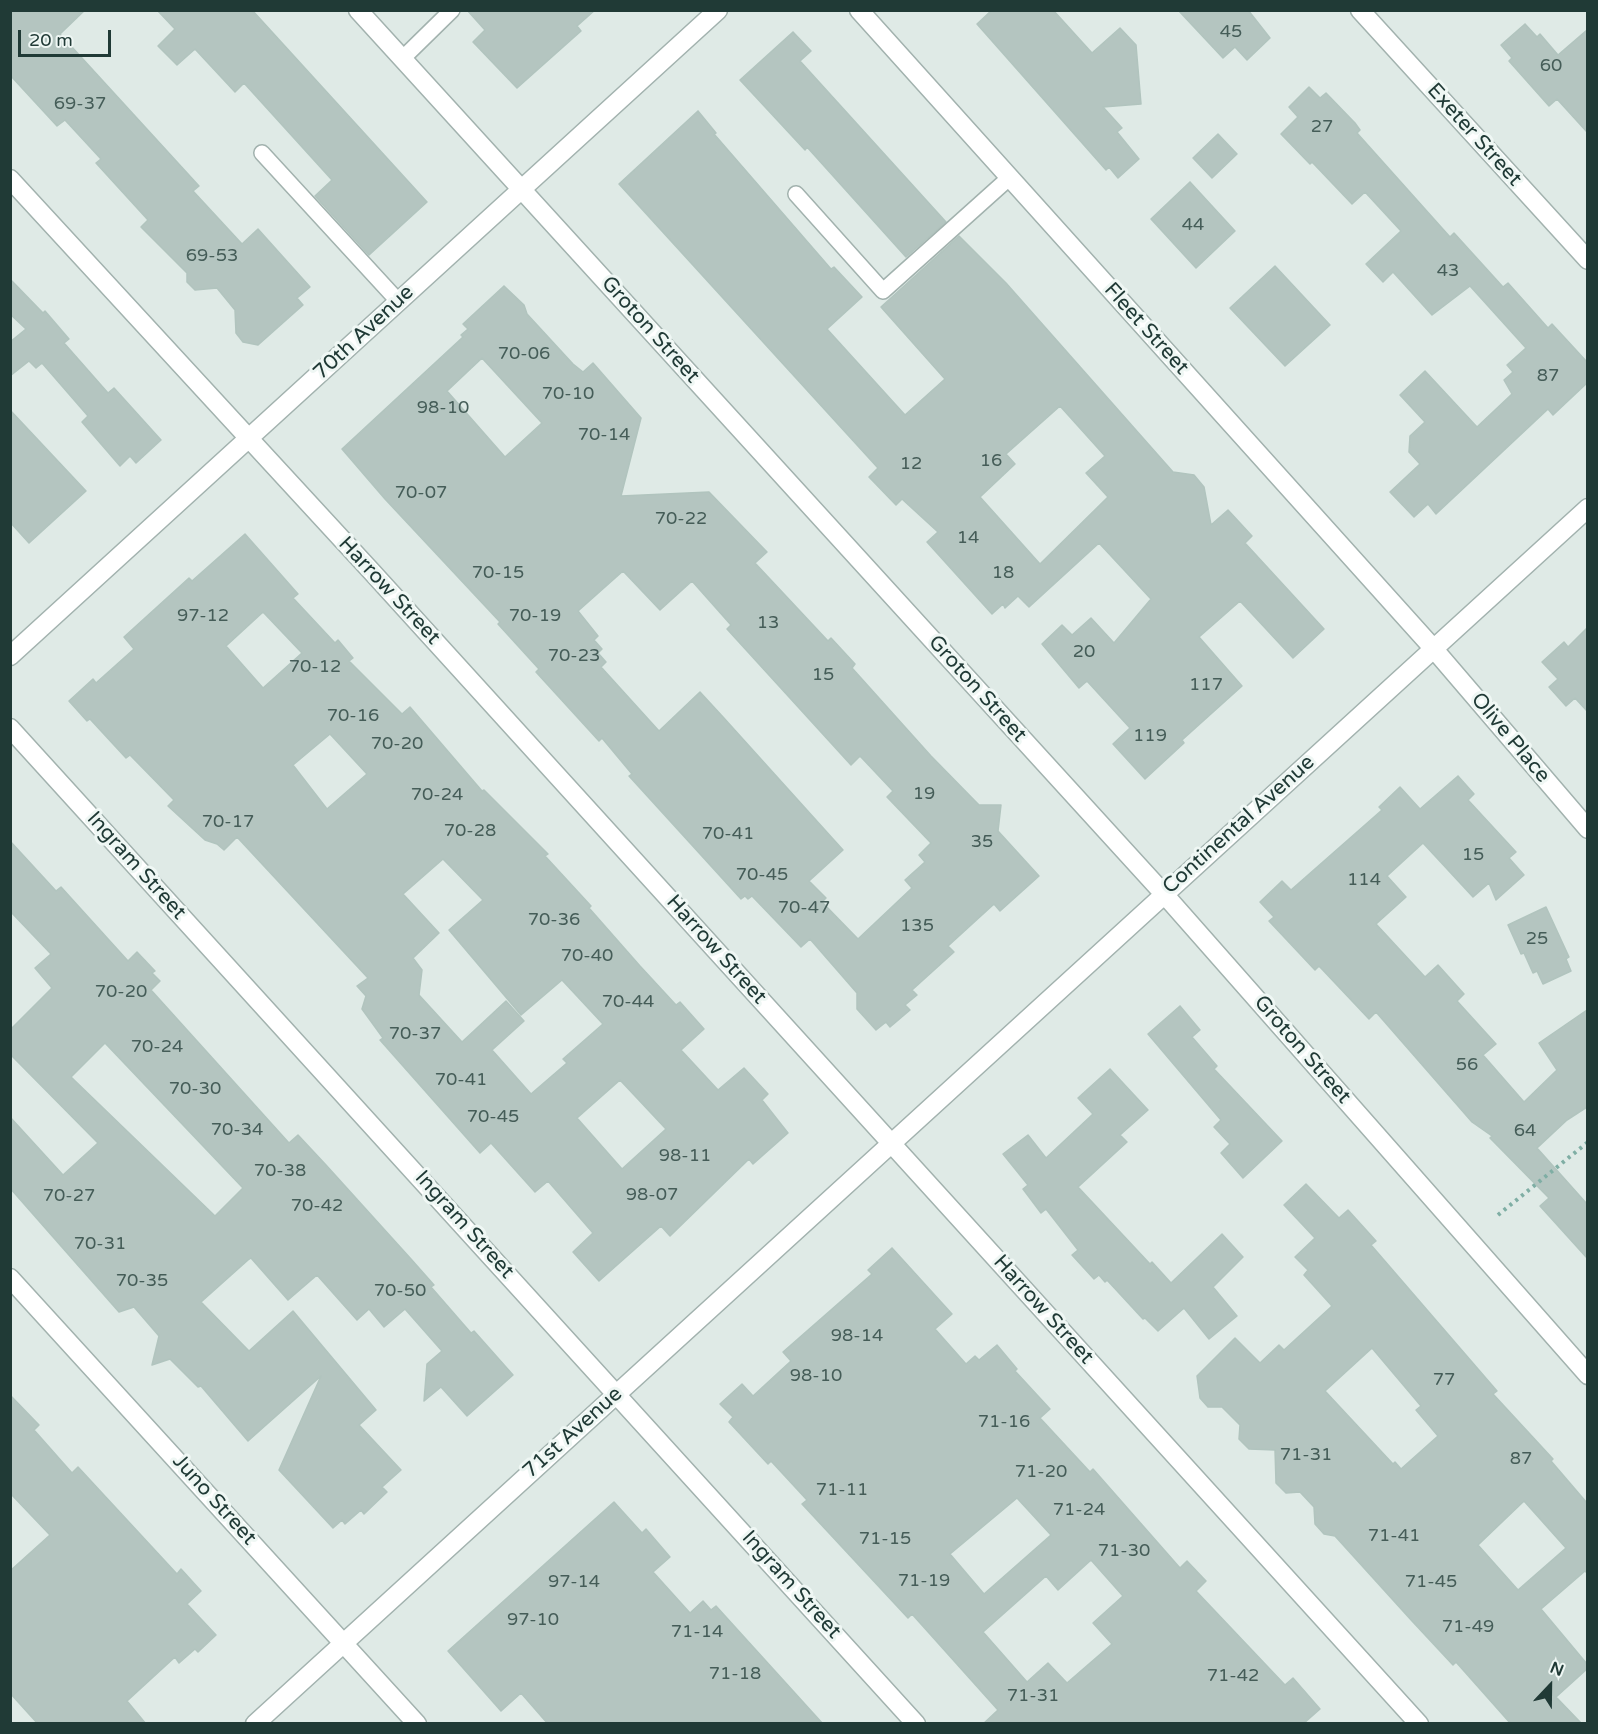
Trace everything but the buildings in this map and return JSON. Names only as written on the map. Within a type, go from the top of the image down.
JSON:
[{"type":"street","name":"Groton Street","points":[[358,10],[1164,894],[1587,1375]]},
{"type":"street","name":"70th Avenue","points":[[10,656],[718,10]]},
{"type":"street","name":"Fleet Street","points":[[859,10],[1433,648]]},
{"type":"street","name":"Exeter Street","points":[[1360,10],[1587,260]]},
{"type":"street","name":"Harrow Street","points":[[10,179],[1419,1724]]},
{"type":"street","name":"Continental Avenue","points":[[891,1143],[1587,508]]},
{"type":"street","name":"Olive Place","points":[[1433,648],[1587,829]]},
{"type":"street","name":"Ingram Street","points":[[10,728],[916,1724]]},
{"type":"street","name":"71st Avenue","points":[[255,1724],[891,1143]]},
{"type":"street","name":"Juno Street","points":[[10,1278],[417,1724]]},
{"type":"lane","points":[[402,59],[452,10]]},
{"type":"lane","points":[[262,153],[398,301]]},
{"type":"lane","points":[[795,194],[883,291],[1009,178]]},
{"type":"path","points":[[1498,1215],[1587,1142]]}]
